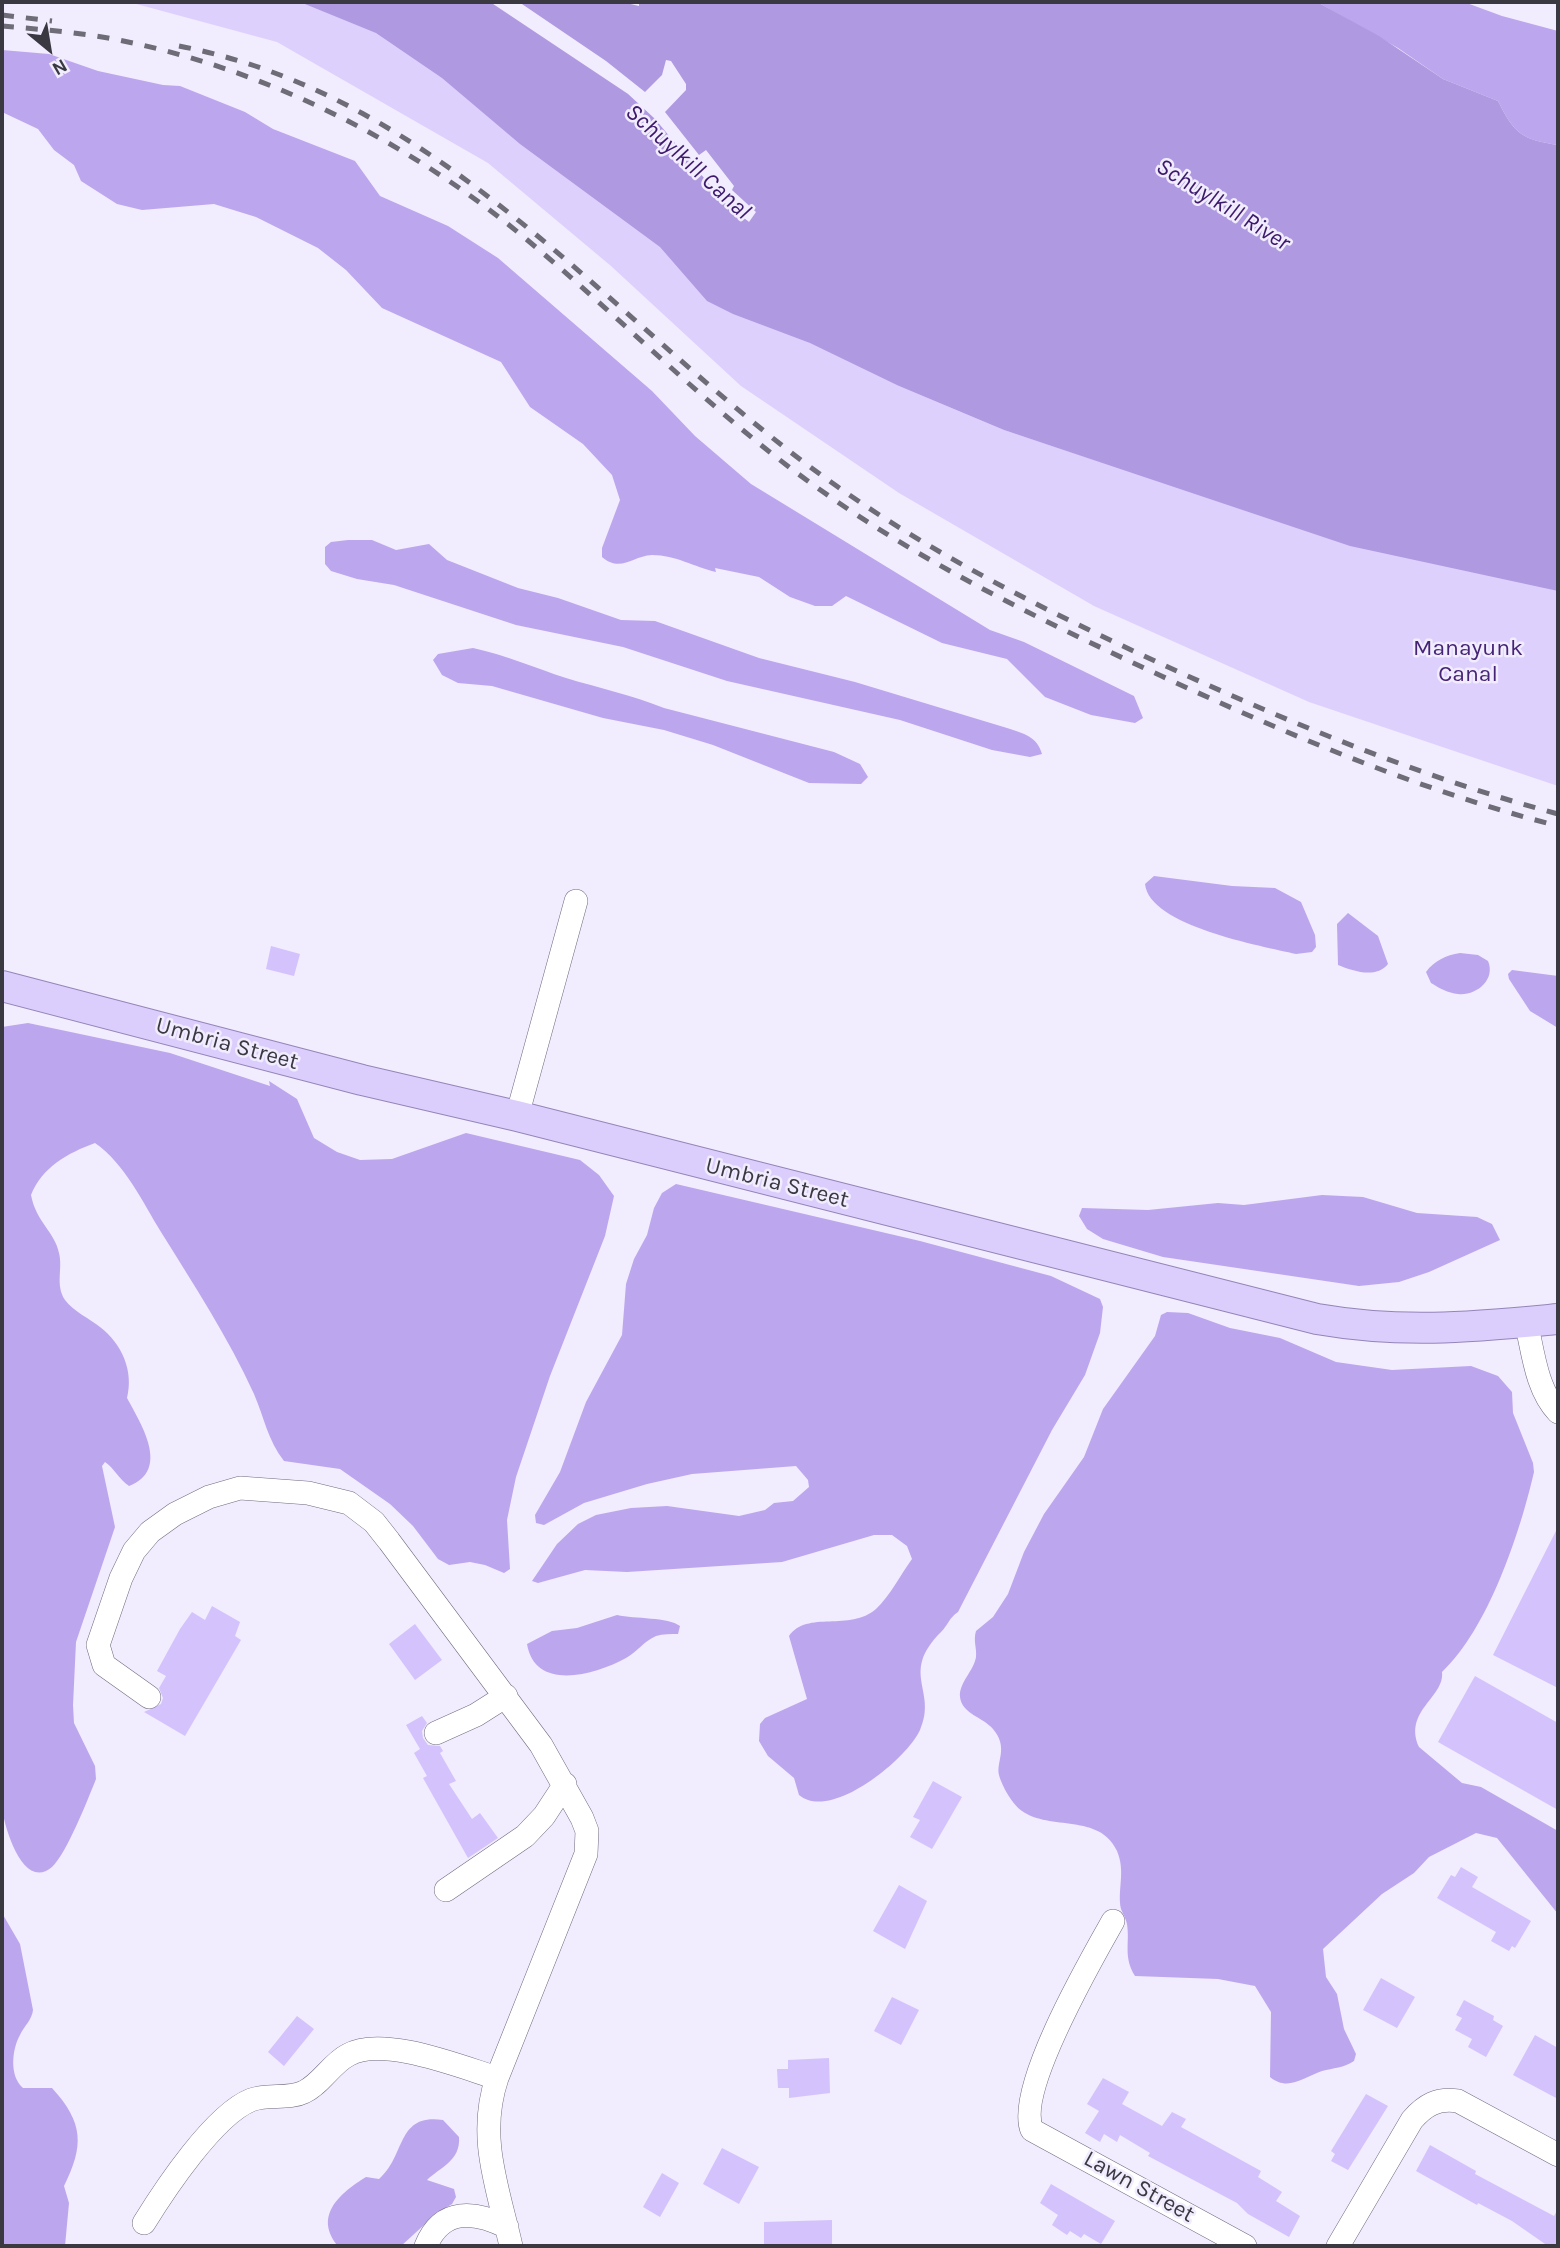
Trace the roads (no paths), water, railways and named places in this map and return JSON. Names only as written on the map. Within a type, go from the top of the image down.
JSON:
[{"type":"main road","name":"Umbria Street","points":[[2,986],[362,1080],[517,1116],[1317,1319],[1409,1330],[1458,1329],[1526,1322],[1558,1323]]},
{"type":"street","points":[[517,1116],[576,901]]},
{"type":"street","points":[[1526,1322],[1539,1378],[1558,1412]]},
{"type":"street","points":[[149,1697],[104,1665],[99,1653],[104,1622],[134,1551],[150,1532],[176,1514],[209,1497],[240,1488],[308,1493],[349,1503],[362,1512],[389,1541],[506,1696],[565,1784],[587,1831],[584,1864],[497,2078],[488,2112],[487,2131],[509,2237]]},
{"type":"street","points":[[436,1733],[476,1715],[506,1696]]},
{"type":"street","points":[[446,1890],[525,1836],[544,1816],[565,1784]]},
{"type":"street","name":"Lawn Street","points":[[1113,1921],[1055,2033],[1029,2102],[1028,2122],[1032,2130],[1245,2246]]},
{"type":"street","points":[[144,2223],[167,2186],[226,2118],[249,2100],[307,2091],[339,2061],[358,2050],[386,2048],[497,2078]]},
{"type":"street","points":[[1338,2246],[1412,2120],[1428,2105],[1440,2100],[1458,2101],[1558,2155]]},
{"type":"street","points":[[426,2246],[439,2226],[463,2215],[475,2214],[509,2237]]},
{"type":"water","points":[[300,2],[490,2],[628,94],[655,119],[724,202],[749,222],[756,212],[732,190],[734,186],[706,150],[699,155],[665,112],[686,90],[686,84],[671,61],[666,60],[662,75],[645,92],[606,61],[519,2],[622,2],[639,6],[639,2],[1317,2],[1379,36],[1443,79],[1498,101],[1509,121],[1521,134],[1558,145],[1558,591],[1350,546],[1004,430],[899,386],[810,343],[733,314],[707,301],[660,247],[520,144],[442,78],[376,33]]},
{"type":"railway","points":[[2,15],[52,21]]},
{"type":"railway","points":[[2,26],[95,36],[162,50],[216,66],[320,107],[418,161],[509,225],[786,465],[866,521],[942,567],[1142,667],[1295,735],[1451,794],[1558,826]]},
{"type":"railway","points":[[179,46],[277,74],[366,116],[450,169],[530,229],[759,427],[838,487],[957,562],[1083,627],[1264,709],[1409,767],[1558,814]]},
{"type":"water label","name":"Schuylkill Canal","points":[[688,162]]},
{"type":"water label","name":"Schuylkill River","points":[[1223,205]]},
{"type":"park label","name":"Manayunk Canal","points":[[1468,661]]}]
